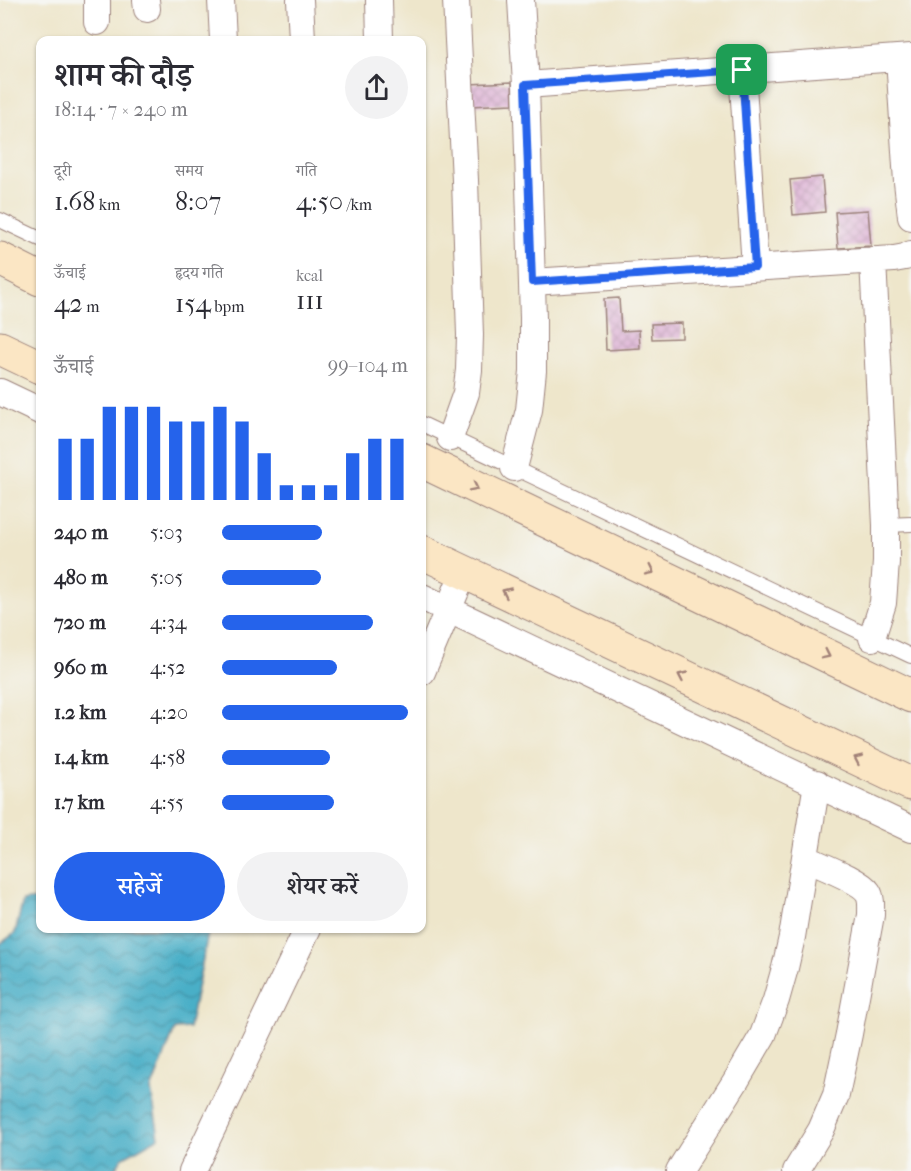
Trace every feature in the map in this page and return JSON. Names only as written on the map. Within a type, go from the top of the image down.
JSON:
[{"type":"street","points":[[221,0],[223,36]]},
{"type":"street","points":[[300,0],[302,36]]},
{"type":"street","points":[[379,0],[381,36]]},
{"type":"street","points":[[450,438],[466,393],[470,335],[456,0]]},
{"type":"street","points":[[514,468],[529,411],[533,371],[532,282],[521,0]]},
{"type":"street","points":[[525,85],[905,58],[911,217]]},
{"type":"street","points":[[742,70],[755,267]]},
{"type":"street","points":[[532,282],[873,260],[905,257],[911,254]]},
{"type":"street","points":[[0,259],[36,277]]},
{"type":"street","points":[[873,260],[899,525],[886,562],[883,603],[873,638]]},
{"type":"street","points":[[0,348],[36,365]]},
{"type":"street","points":[[0,392],[36,409]]},
{"type":"street","points":[[426,463],[911,696]]},
{"type":"street","points":[[426,554],[911,784]]},
{"type":"street","points":[[426,662],[464,573]]},
{"type":"street","points":[[426,599],[911,829]]},
{"type":"street","points":[[679,1171],[763,1035],[776,1000],[792,937],[816,783]]},
{"type":"street","points":[[796,1171],[821,1130],[836,1095],[871,915],[871,900],[868,891],[858,882],[805,858]]},
{"type":"street","points":[[200,1168],[306,933]]},
{"type":"lane","points":[[0,220],[36,237]]},
{"type":"lane","points":[[426,426],[911,656]]},
{"type":"water","points":[[36,899],[36,933],[208,933],[189,1028],[175,1029],[151,1090],[159,1137],[122,1158],[114,1171],[0,1171],[0,944],[15,933],[23,901]]},
{"type":"building","points":[[512,82],[513,104],[470,106],[469,84]]},
{"type":"building","points":[[822,177],[825,212],[793,215],[790,180]]},
{"type":"building","points":[[868,210],[871,246],[838,248],[835,212]]},
{"type":"building","points":[[619,298],[621,331],[639,330],[640,348],[606,350],[604,299]]},
{"type":"building","points":[[682,323],[682,338],[652,339],[651,324]]},
{"type":"route","points":[[742,70],[755,267],[532,282],[525,85],[742,70]]}]
